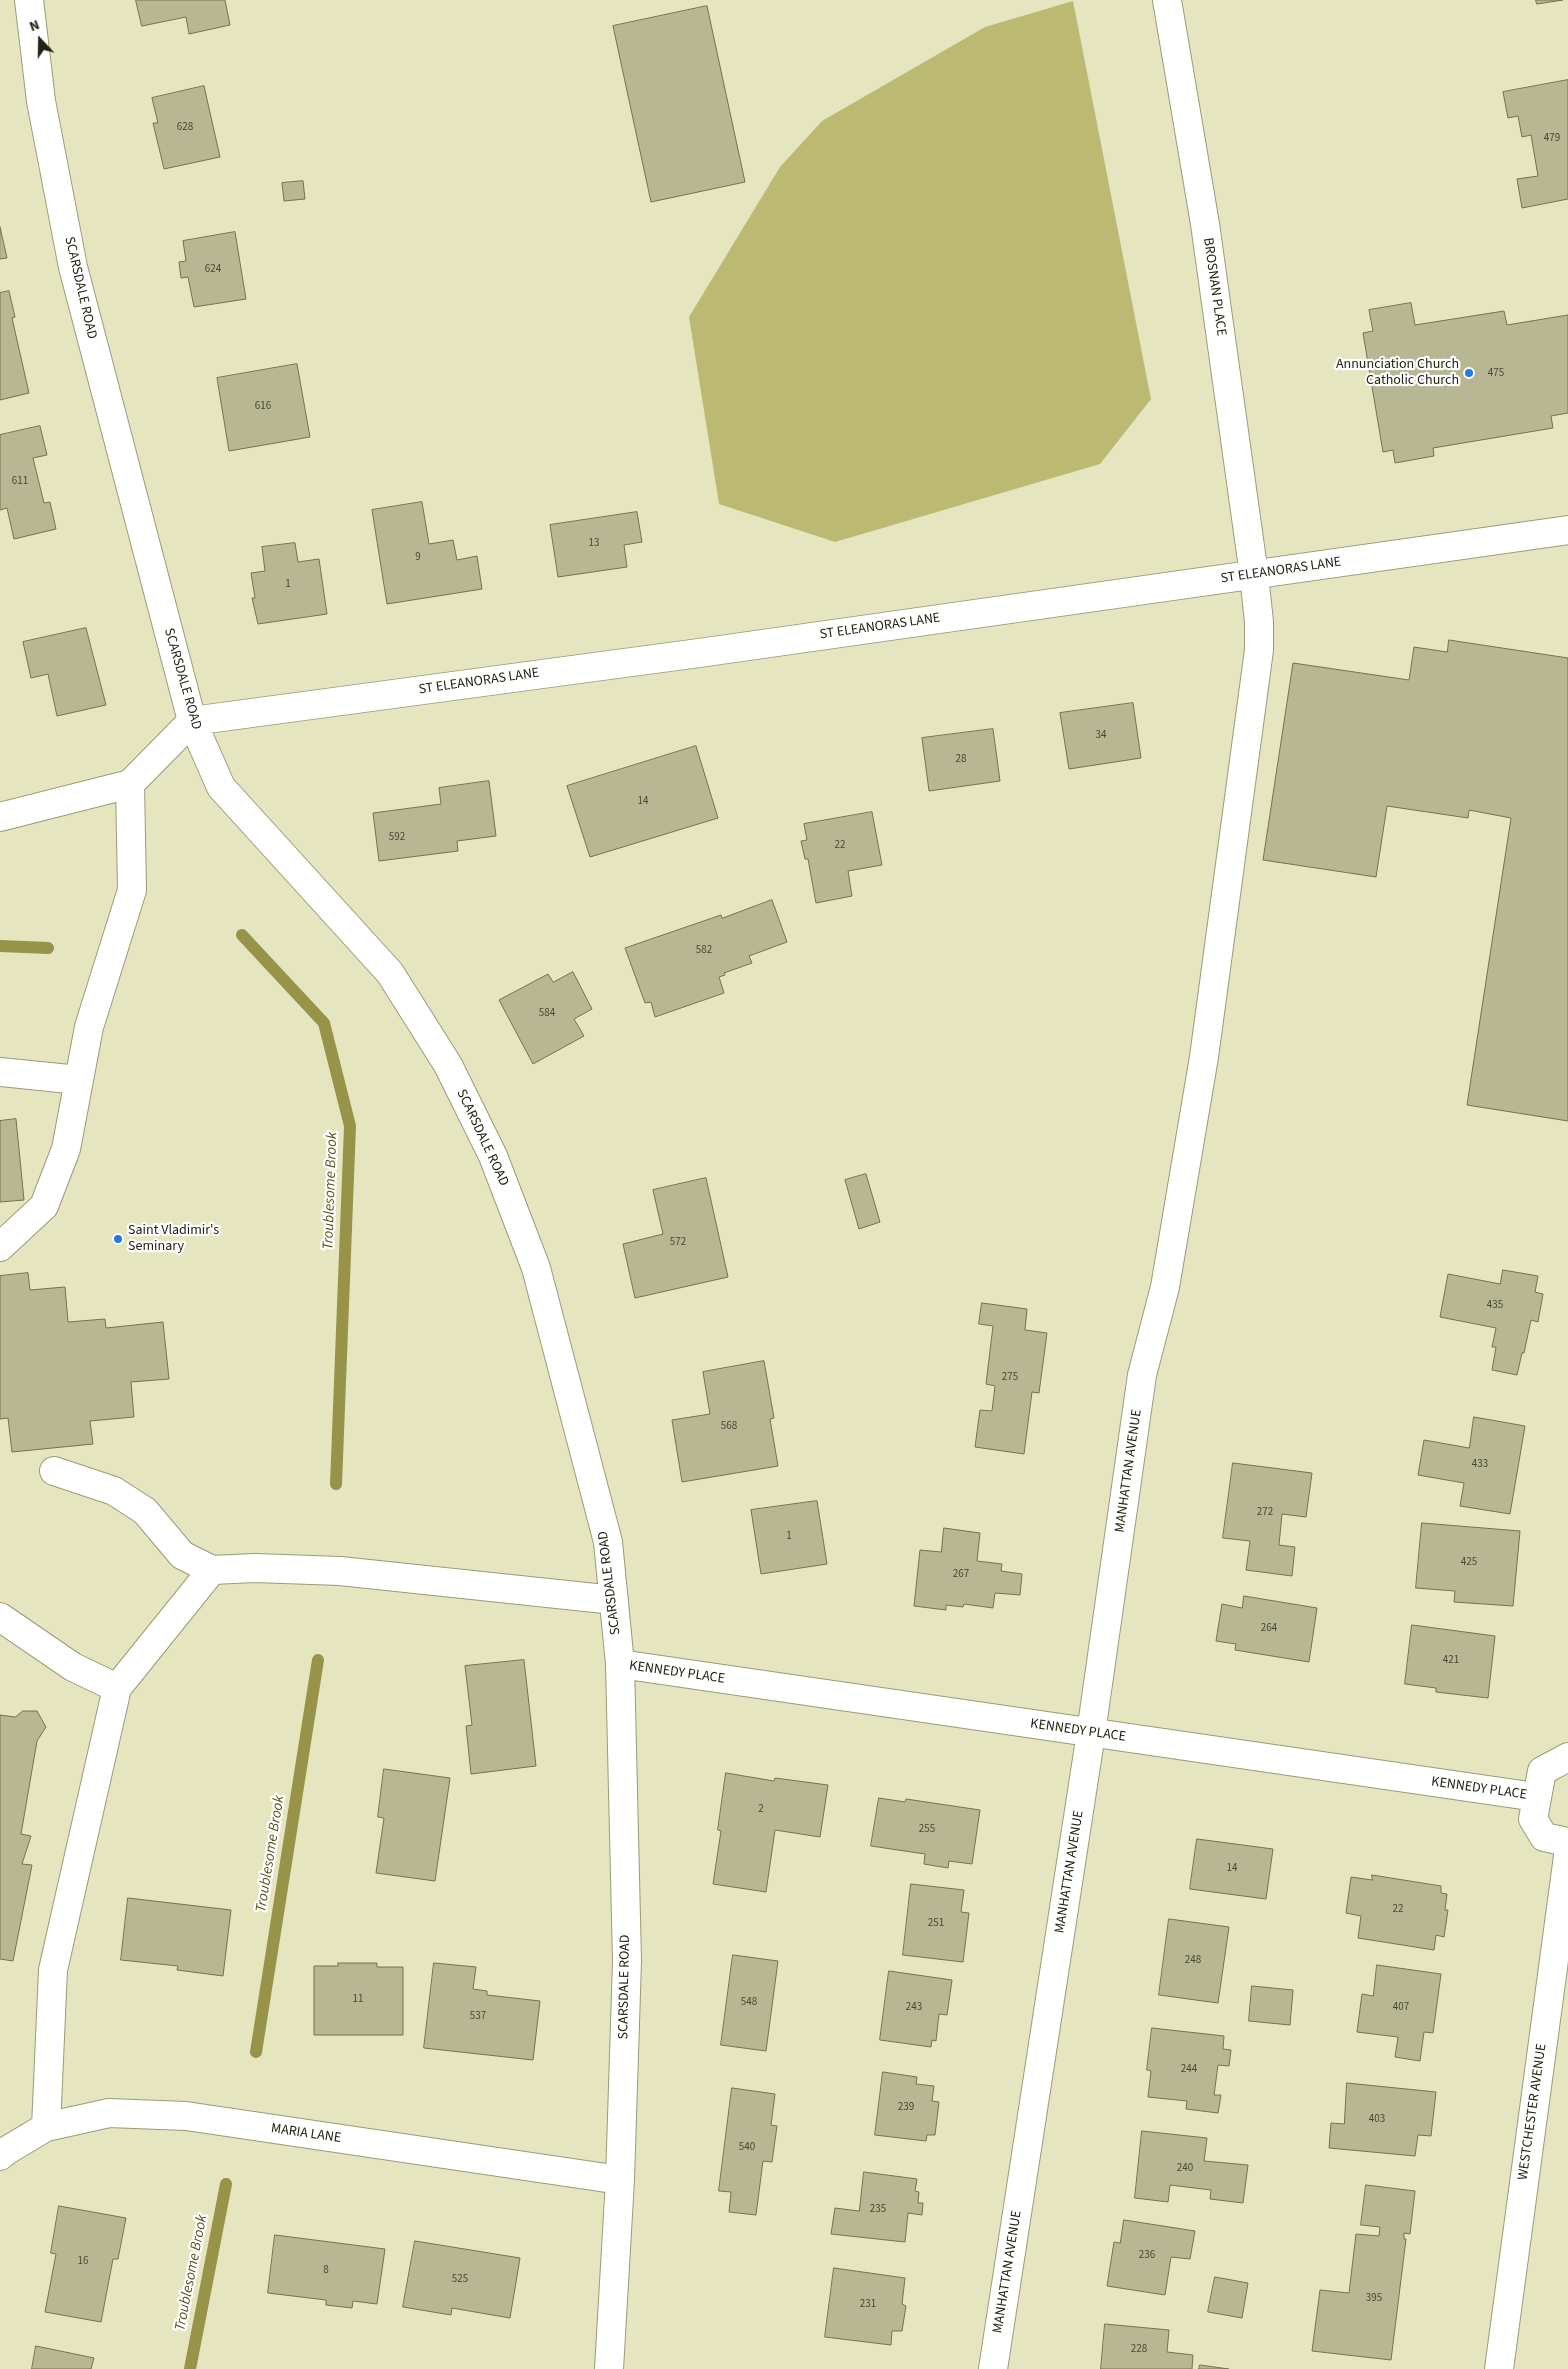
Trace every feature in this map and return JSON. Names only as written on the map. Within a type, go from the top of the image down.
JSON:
[{"type":"street","name":"SCARSDALE ROAD","points":[[28,0],[41,101],[73,267],[192,721],[221,787],[390,973],[448,1065],[493,1156],[536,1268],[608,1542],[620,1664],[627,1961],[620,2180],[609,2369]]},
{"type":"street","name":"BROSNAN PLACE","points":[[1142,1375],[1165,1287],[1205,1047],[1259,650],[1259,622],[1254,575],[1205,224],[1167,0]]},
{"type":"street","name":"ST ELEANORAS LANE","points":[[192,721],[1568,530]]},
{"type":"street","points":[[0,817],[130,784],[192,721]]},
{"type":"street","points":[[0,1247],[44,1206],[66,1149],[89,1027],[132,890],[130,784]]},
{"type":"street","points":[[0,1072],[79,1080]]},
{"type":"street","name":"MANHATTAN AVENUE","points":[[993,2369],[1092,1733],[1142,1375]]},
{"type":"street","points":[[54,1471],[114,1491],[145,1511],[182,1555],[212,1570],[255,1568],[340,1570],[614,1600]]},
{"type":"street","points":[[46,2127],[53,1970],[117,1688],[212,1570]]},
{"type":"street","points":[[0,1617],[72,1667],[117,1688]]},
{"type":"street","name":"KENNEDY PLACE","points":[[620,1664],[1536,1797]]},
{"type":"street","name":"KENNEDY PLACE","points":[[1568,1757],[1542,1771],[1533,1819],[1544,1837],[1568,1842]]},
{"type":"street","name":"WESTCHESTER AVENUE","points":[[1499,2369],[1568,1856]]},
{"type":"street","name":"MARIA LANE","points":[[0,2156],[46,2127],[109,2114],[186,2116],[620,2180]]},
{"type":"shaded area","points":[[1073,1],[1151,399],[1100,464],[835,542],[719,504],[689,317],[780,167],[822,121],[985,27]]},
{"type":"building","points":[[136,0],[225,0],[230,25],[189,34],[186,17],[142,26]]},
{"type":"building","points":[[1536,0],[1563,0],[1537,4]]},
{"type":"building","points":[[707,6],[745,182],[651,202],[613,26]]},
{"type":"building","points":[[1568,80],[1568,199],[1522,208],[1517,179],[1538,176],[1531,135],[1522,137],[1518,116],[1508,118],[1503,92]]},
{"type":"building","points":[[204,86],[220,157],[164,169],[153,123],[158,123],[152,98]]},
{"type":"building","points":[[303,181],[305,199],[284,201],[282,183]]},
{"type":"building","points":[[0,227],[7,258],[0,259]]},
{"type":"building","points":[[235,232],[246,299],[194,307],[188,277],[181,278],[179,262],[186,261],[183,241]]},
{"type":"building","points":[[9,291],[15,317],[12,318],[29,393],[0,400],[0,293]]},
{"type":"building","name":"Annunciation Church Catholic Church","points":[[1411,303],[1415,325],[1504,311],[1507,325],[1568,315],[1568,413],[1551,416],[1553,428],[1433,448],[1434,456],[1395,463],[1393,450],[1383,452],[1363,333],[1373,331],[1369,310]]},
{"type":"building","points":[[297,364],[310,437],[229,451],[217,378]]},
{"type":"building","points":[[40,426],[47,455],[33,458],[44,503],[50,502],[56,529],[14,539],[7,508],[0,510],[0,435]]},
{"type":"building","points":[[422,502],[429,544],[453,540],[457,560],[477,556],[482,589],[387,604],[372,510]]},
{"type":"building","points":[[637,512],[642,542],[624,545],[627,567],[558,577],[550,525]]},
{"type":"building","points":[[295,543],[298,562],[319,559],[327,614],[258,624],[252,598],[255,598],[251,573],[265,571],[262,547]]},
{"type":"building","points":[[86,628],[106,705],[57,716],[48,674],[31,678],[23,642]]},
{"type":"building","points":[[1449,640],[1568,658],[1568,1121],[1467,1105],[1511,818],[1469,810],[1468,818],[1387,806],[1376,877],[1263,860],[1293,663],[1409,680],[1414,647],[1447,652]]},
{"type":"building","points":[[1133,703],[1141,758],[1069,769],[1060,713]]},
{"type":"building","points":[[993,729],[1000,781],[929,791],[922,738]]},
{"type":"building","points":[[696,746],[718,818],[590,857],[567,786]]},
{"type":"building","points":[[489,781],[496,836],[457,841],[458,851],[379,861],[373,813],[441,804],[439,788]]},
{"type":"building","points":[[872,812],[882,865],[848,871],[852,896],[816,903],[808,859],[805,859],[801,841],[807,840],[804,824]]},
{"type":"building","points":[[772,900],[787,942],[749,956],[752,963],[724,973],[725,975],[719,977],[724,993],[655,1017],[651,1002],[645,1003],[625,948],[721,915],[722,918]]},
{"type":"building","points":[[573,972],[592,1009],[574,1019],[584,1036],[533,1064],[499,1000],[548,974],[553,982]]},
{"type":"building","points":[[16,1119],[24,1200],[0,1202],[0,1121]]},
{"type":"building","points":[[866,1174],[880,1222],[859,1229],[845,1180]]},
{"type":"building","points":[[706,1178],[728,1277],[635,1298],[623,1244],[663,1234],[653,1190]]},
{"type":"building","points":[[1503,1270],[1538,1276],[1535,1292],[1543,1294],[1538,1322],[1531,1320],[1517,1375],[1492,1370],[1496,1347],[1492,1347],[1496,1328],[1440,1317],[1448,1274],[1500,1284]]},
{"type":"building","points":[[28,1273],[30,1290],[65,1287],[68,1322],[105,1319],[106,1328],[163,1322],[169,1379],[131,1382],[134,1417],[90,1421],[93,1444],[12,1452],[8,1418],[0,1419],[0,1276]]},
{"type":"building","points":[[982,1303],[1027,1309],[1025,1330],[1047,1333],[1039,1393],[1032,1392],[1024,1454],[975,1447],[980,1410],[992,1411],[995,1386],[986,1384],[993,1326],[979,1324]]},
{"type":"building","points":[[764,1361],[774,1418],[770,1419],[778,1466],[682,1482],[672,1420],[710,1414],[703,1372]]},
{"type":"building","points":[[1474,1417],[1525,1426],[1510,1514],[1460,1506],[1464,1483],[1418,1475],[1424,1440],[1469,1448]]},
{"type":"building","points":[[1233,1463],[1312,1473],[1306,1517],[1282,1514],[1279,1545],[1295,1547],[1292,1576],[1246,1570],[1250,1541],[1223,1538]]},
{"type":"building","points":[[817,1501],[827,1564],[761,1574],[751,1510]]},
{"type":"building","points":[[1422,1523],[1520,1531],[1513,1606],[1454,1602],[1455,1591],[1416,1588]]},
{"type":"building","points":[[944,1528],[980,1533],[977,1561],[1002,1564],[1001,1571],[1022,1574],[1020,1595],[995,1593],[993,1608],[964,1604],[963,1607],[946,1605],[946,1610],[914,1606],[920,1550],[941,1552]]},
{"type":"building","points":[[1244,1596],[1317,1608],[1309,1662],[1235,1650],[1236,1644],[1216,1641],[1222,1604],[1242,1608]]},
{"type":"building","points":[[1412,1625],[1495,1636],[1488,1698],[1436,1692],[1436,1688],[1405,1684]]},
{"type":"building","points":[[524,1660],[536,1766],[471,1774],[466,1726],[472,1725],[465,1666]]},
{"type":"building","points":[[23,1711],[37,1711],[46,1727],[37,1741],[21,1834],[31,1836],[22,1864],[32,1865],[13,1961],[0,1959],[0,1715],[15,1717]]},
{"type":"building","points":[[384,1769],[450,1778],[435,1881],[376,1873],[384,1818],[378,1817]]},
{"type":"building","points":[[726,1773],[774,1781],[775,1778],[828,1785],[820,1837],[775,1830],[766,1892],[713,1884],[721,1831],[718,1830]]},
{"type":"building","points":[[879,1798],[905,1802],[906,1799],[980,1810],[972,1864],[949,1861],[948,1868],[924,1864],[925,1854],[871,1846]]},
{"type":"building","points":[[1197,1839],[1273,1849],[1266,1899],[1190,1889]]},
{"type":"building","points":[[1372,1875],[1441,1886],[1441,1893],[1447,1894],[1445,1910],[1448,1910],[1444,1937],[1436,1935],[1434,1950],[1358,1938],[1361,1916],[1346,1913],[1351,1877],[1372,1880]]},
{"type":"building","points":[[911,1884],[964,1890],[961,1912],[969,1913],[963,1962],[903,1955]]},
{"type":"building","points":[[128,1898],[231,1910],[223,1976],[177,1970],[178,1966],[121,1960]]},
{"type":"building","points":[[1169,1919],[1229,1927],[1218,2003],[1159,1995]]},
{"type":"building","points":[[733,1955],[778,1961],[766,2051],[721,2045]]},
{"type":"building","points":[[338,1963],[377,1963],[377,1967],[403,1967],[403,2035],[314,2035],[314,1966],[338,1966]]},
{"type":"building","points":[[434,1963],[476,1967],[473,1989],[487,1991],[487,1995],[540,2001],[533,2060],[424,2048]]},
{"type":"building","points":[[1377,1965],[1441,1974],[1433,2033],[1424,2032],[1420,2061],[1395,2057],[1398,2037],[1357,2032],[1362,1994],[1373,1996]]},
{"type":"building","points":[[889,1971],[952,1980],[947,2015],[939,2014],[936,2041],[932,2040],[931,2047],[880,2040]]},
{"type":"building","points":[[1252,1986],[1293,1990],[1290,2025],[1249,2021]]},
{"type":"building","points":[[1152,2028],[1224,2036],[1223,2049],[1231,2050],[1229,2066],[1218,2065],[1214,2095],[1221,2095],[1218,2113],[1186,2109],[1187,2101],[1148,2097],[1151,2071],[1147,2070]]},
{"type":"building","points":[[883,2072],[917,2077],[916,2084],[934,2086],[932,2101],[939,2102],[935,2135],[927,2135],[926,2141],[875,2135]]},
{"type":"building","points":[[1347,2083],[1436,2092],[1431,2136],[1418,2135],[1415,2156],[1329,2148],[1331,2123],[1344,2124]]},
{"type":"building","points":[[732,2088],[775,2094],[771,2125],[777,2126],[772,2162],[763,2161],[756,2215],[729,2212],[731,2192],[719,2191]]},
{"type":"building","points":[[1142,2131],[1207,2138],[1204,2161],[1248,2165],[1243,2203],[1210,2199],[1211,2190],[1170,2185],[1168,2202],[1135,2198]]},
{"type":"building","points":[[864,2172],[917,2179],[915,2191],[919,2192],[918,2203],[923,2203],[922,2215],[908,2213],[905,2242],[831,2234],[835,2208],[859,2211]]},
{"type":"building","points":[[1366,2185],[1415,2191],[1410,2234],[1404,2233],[1404,2239],[1406,2239],[1391,2360],[1312,2351],[1320,2290],[1349,2293],[1356,2234],[1379,2236],[1380,2227],[1361,2225]]},
{"type":"building","points":[[59,2206],[126,2218],[118,2259],[113,2259],[101,2322],[45,2312],[56,2254],[51,2253]]},
{"type":"building","points":[[1124,2220],[1195,2231],[1190,2259],[1171,2257],[1165,2295],[1107,2286],[1114,2242],[1120,2243]]},
{"type":"building","points":[[275,2235],[385,2249],[377,2304],[353,2301],[352,2308],[326,2305],[326,2300],[268,2293]]},
{"type":"building","points":[[415,2241],[520,2258],[510,2318],[452,2308],[451,2315],[403,2307]]},
{"type":"building","points":[[834,2268],[905,2278],[902,2304],[906,2306],[902,2331],[892,2331],[891,2345],[825,2337]]},
{"type":"building","points":[[1215,2277],[1248,2283],[1242,2318],[1208,2312]]},
{"type":"building","points":[[1105,2324],[1169,2330],[1167,2352],[1193,2355],[1192,2369],[1101,2369]]},
{"type":"building","points":[[36,2346],[94,2358],[91,2369],[32,2369]]},
{"type":"building","points":[[1200,2365],[1229,2369],[1199,2369]]},
{"type":"waterway","name":"Troublesome Brook","points":[[242,935],[324,1023],[350,1126],[336,1484]]},
{"type":"waterway","name":"Troublesome Brook","points":[[0,946],[48,948]]},
{"type":"waterway","name":"Troublesome Brook","points":[[256,2052],[318,1660]]},
{"type":"waterway","name":"Troublesome Brook","points":[[190,2369],[226,2184]]},
{"type":"place","name":"Annunciation Church Catholic Church","points":[[1469,373]]},
{"type":"place","name":"Saint Vladimir's Seminary","points":[[118,1239]]}]
